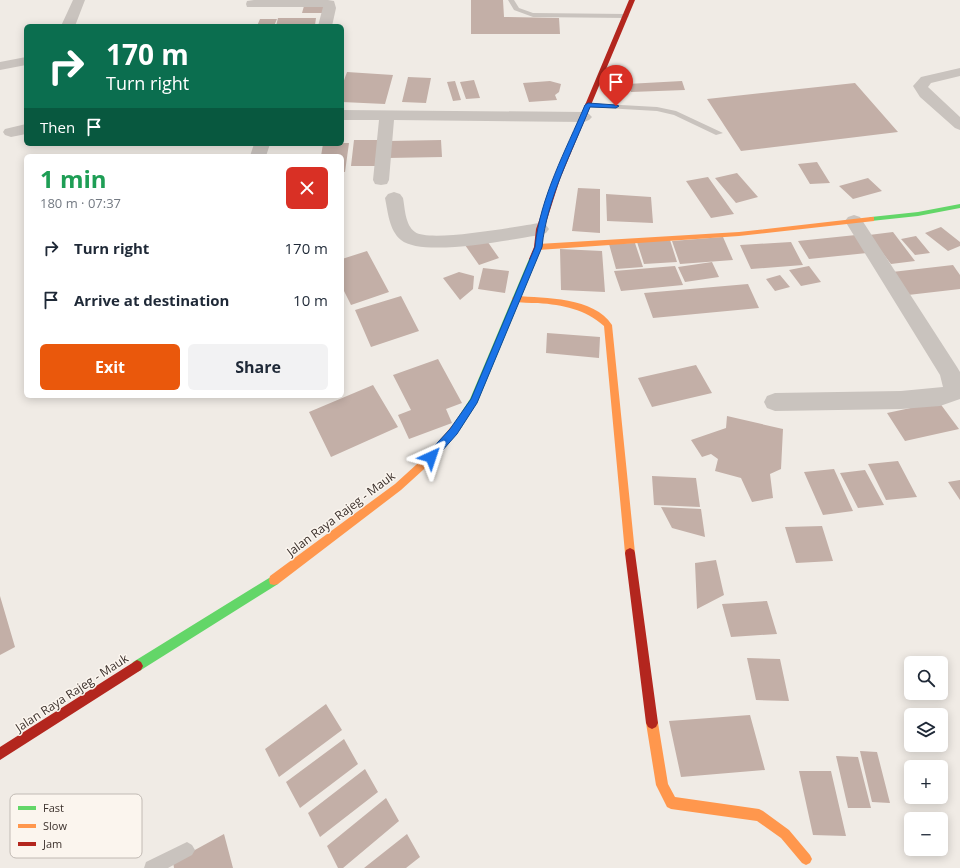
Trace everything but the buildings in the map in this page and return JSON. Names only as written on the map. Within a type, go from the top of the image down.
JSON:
[{"type":"main road","name":"Jalan Raya Rajeg - Mauk","points":[[0,754],[278,577],[398,486],[431,457],[454,431],[474,401],[538,247],[540,229],[557,179],[632,0]]},
{"type":"main road","points":[[538,247],[739,234],[918,214],[960,206]]},
{"type":"main road","points":[[516,299],[572,304],[600,316],[610,327],[613,392],[632,563],[662,785],[671,803],[759,815],[785,834],[806,859]]},
{"type":"street","points":[[69,24],[79,0]]},
{"type":"street","points":[[252,4],[303,1],[325,2],[329,4],[330,8],[326,24]]},
{"type":"street","points":[[0,66],[24,61]]},
{"type":"street","points":[[960,72],[926,80],[920,86],[925,94],[960,125]]},
{"type":"street","points":[[344,115],[586,111]]},
{"type":"street","points":[[381,180],[387,115]]},
{"type":"street","points":[[394,198],[398,219],[403,231],[410,238],[418,241],[428,242],[463,239],[540,229]]},
{"type":"street","points":[[775,402],[901,400],[940,397],[953,392],[954,384],[950,373],[854,221]]},
{"type":"lane","points":[[511,0],[515,9],[533,15],[626,16]]},
{"type":"lane","points":[[586,111],[663,110],[691,118],[719,133]]},
{"type":"lane","points":[[152,868],[188,850]]},
{"type":"traffic: fast","points":[[871,219],[918,214],[960,206]]},
{"type":"traffic: fast","points":[[458,425],[474,401],[533,259]]},
{"type":"traffic: fast","points":[[137,666],[274,580]]},
{"type":"traffic: slow","points":[[538,247],[739,234],[871,219]]},
{"type":"traffic: slow","points":[[516,299],[565,303],[577,306],[588,310],[608,325],[630,553]]},
{"type":"traffic: slow","points":[[274,580],[398,487],[431,457],[458,425]]},
{"type":"traffic: slow","points":[[652,723],[662,785],[671,803],[759,815],[785,834],[806,859]]},
{"type":"traffic: jam","points":[[533,259],[538,247],[540,229],[557,179],[632,0]]},
{"type":"traffic: jam","points":[[630,553],[652,723]]},
{"type":"traffic: jam","points":[[0,754],[137,666]]},
{"type":"route","points":[[431,457],[454,431],[474,401],[538,247],[540,229],[557,179],[588,105],[616,106]]}]
